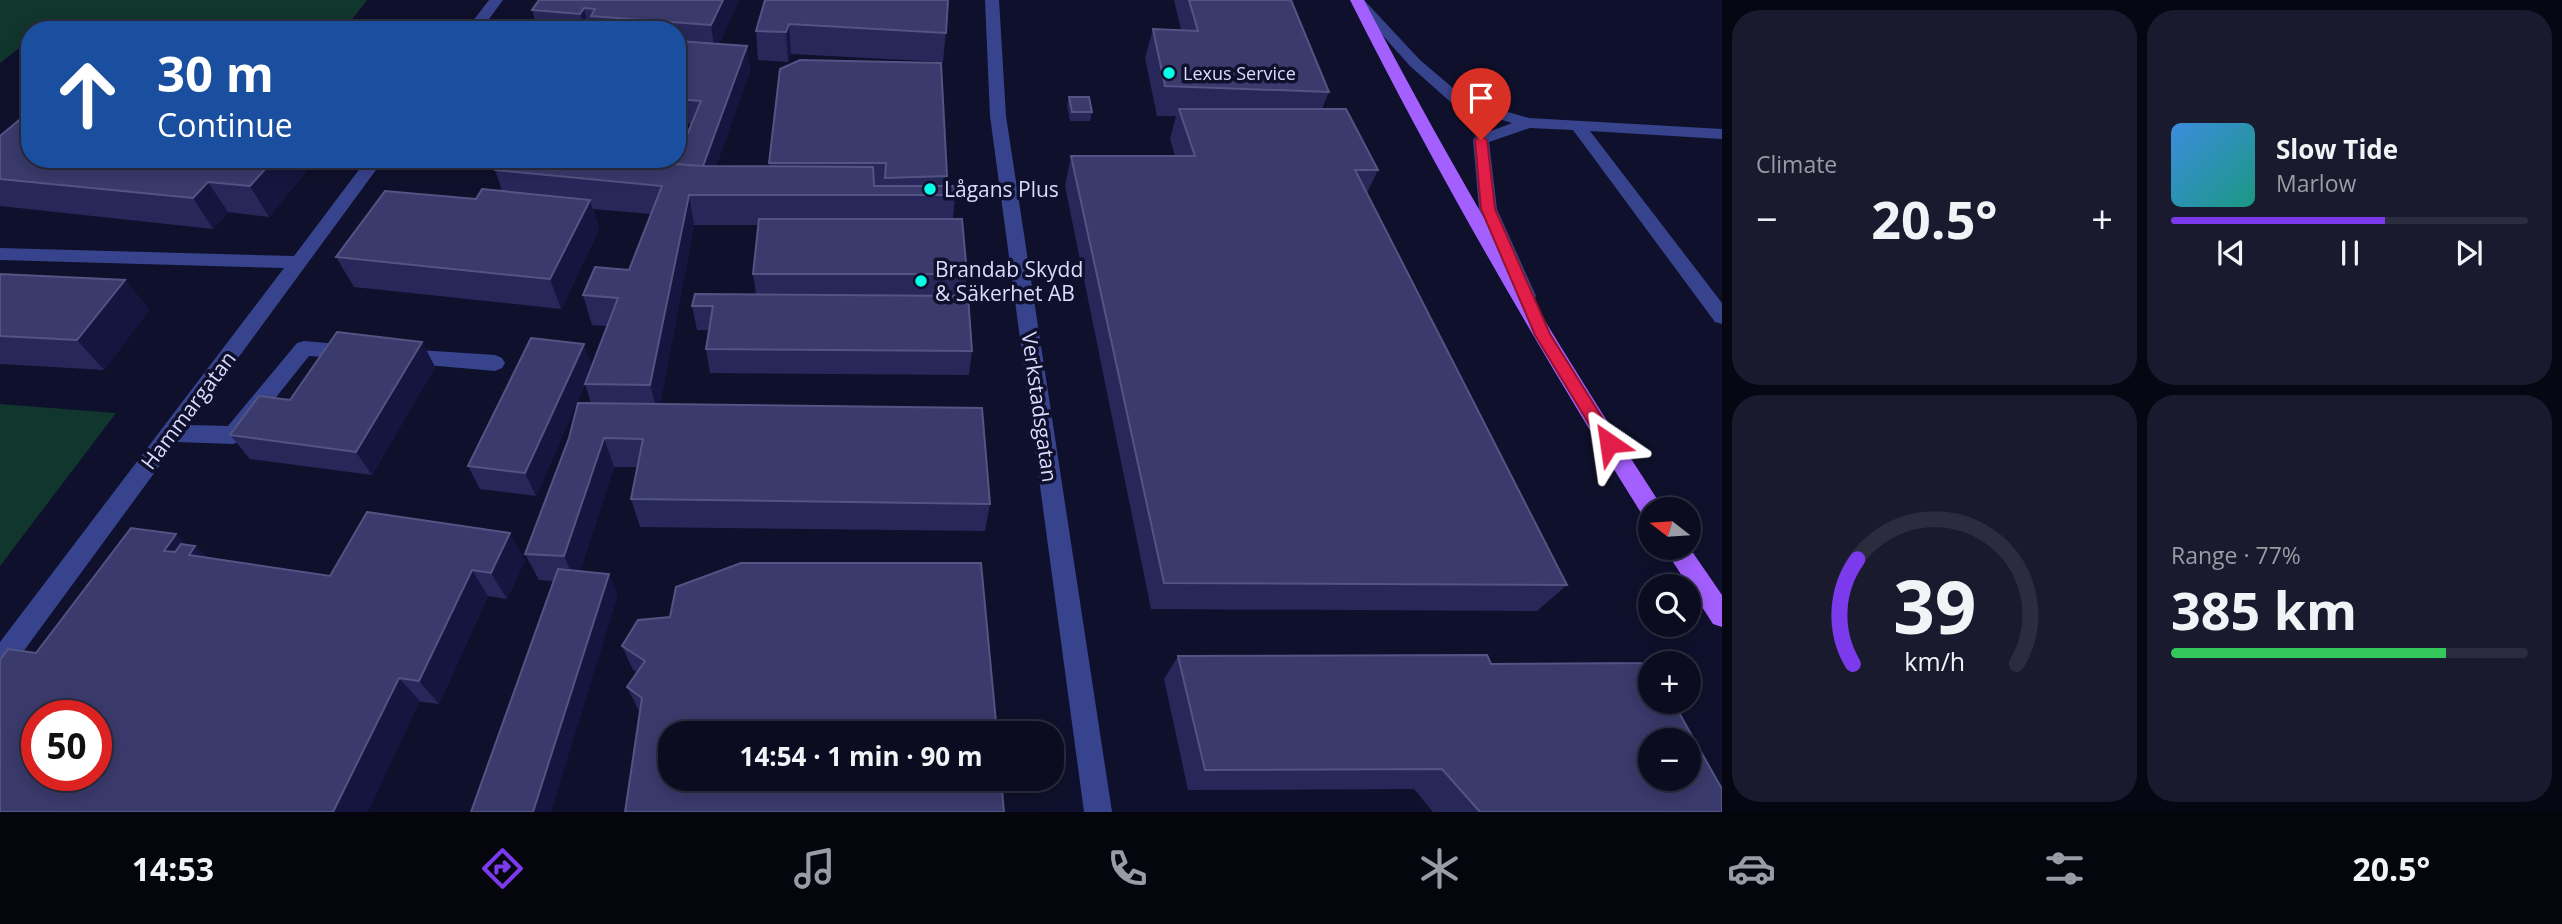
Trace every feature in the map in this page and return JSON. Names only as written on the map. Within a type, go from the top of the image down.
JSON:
[{"type":"main road","points":[[1357,0],[1399,84],[1543,335],[1644,497]]},
{"type":"main road","points":[[1684,560],[1722,616]]},
{"type":"street","points":[[480,21],[496,0]]},
{"type":"street","name":"Verkstadsgatan","points":[[992,0],[998,116],[1098,812]]},
{"type":"street","points":[[1357,0],[1415,64],[1461,103],[1528,123],[1722,134]]},
{"type":"street","points":[[1528,123],[1481,140],[1488,209],[1543,335]]},
{"type":"street","points":[[1578,126],[1722,317]]},
{"type":"street","name":"Hammargatan","points":[[0,662],[369,168]]},
{"type":"street","points":[[0,254],[298,262]]},
{"type":"street","points":[[170,433],[233,435],[304,348],[495,363]]},
{"type":"green space","points":[[0,0],[367,0],[351,21],[21,21],[21,47],[0,63]]},
{"type":"green space","points":[[0,404],[116,413],[0,566]]},
{"type":"building","points":[[539,0],[723,0],[711,25],[686,21],[591,16],[595,9],[584,8],[580,14],[532,10]]},
{"type":"building","points":[[765,0],[948,0],[946,33],[789,24],[786,32],[756,31]]},
{"type":"building","points":[[1189,0],[1291,0],[1329,92],[1165,86],[1153,29],[1198,31]]},
{"type":"building","points":[[686,42],[747,46],[703,166],[686,165],[686,137],[701,101],[686,100]]},
{"type":"building","points":[[800,60],[941,63],[947,176],[885,178],[886,163],[769,163],[780,69]]},
{"type":"building","points":[[1069,97],[1089,97],[1092,112],[1072,112]]},
{"type":"building","points":[[1179,109],[1346,109],[1378,170],[1355,170],[1567,585],[1164,583],[1071,156],[1195,156]]},
{"type":"building","points":[[21,118],[21,168],[266,168],[250,186],[208,182],[193,198],[0,179],[0,136]]},
{"type":"building","points":[[686,165],[873,167],[874,186],[954,186],[955,195],[689,195],[650,385],[585,384],[618,298],[583,295],[595,267],[629,270],[662,186],[495,170],[686,168]]},
{"type":"building","points":[[482,189],[590,200],[550,279],[336,257],[385,191],[476,199]]},
{"type":"building","points":[[759,219],[962,219],[967,274],[753,274]]},
{"type":"building","points":[[0,274],[125,280],[77,340],[0,336]]},
{"type":"building","points":[[695,294],[968,296],[972,351],[706,349],[713,306],[692,306]]},
{"type":"building","points":[[337,332],[422,342],[356,452],[230,435],[259,396],[290,400]]},
{"type":"building","points":[[531,338],[584,344],[525,473],[468,466]]},
{"type":"building","points":[[578,403],[982,408],[990,504],[631,499],[643,439],[604,438],[564,556],[525,554],[569,438]]},
{"type":"building","points":[[367,512],[510,533],[491,573],[472,570],[419,681],[399,678],[333,812],[0,812],[0,660],[8,649],[36,653],[131,528],[176,534],[164,551],[175,552],[181,544],[195,546],[189,555],[330,576]]},
{"type":"building","points":[[741,563],[981,563],[996,721],[658,721],[658,791],[1002,791],[1004,812],[625,812],[642,698],[627,687],[645,661],[622,646],[638,620],[670,617],[676,587]]},
{"type":"building","points":[[558,569],[609,574],[533,812],[471,812]]},
{"type":"building","points":[[1487,655],[1491,664],[1638,663],[1638,714],[1680,714],[1688,728],[1638,728],[1638,791],[1701,791],[1701,752],[1722,789],[1722,812],[1480,812],[1442,769],[1205,770],[1178,656]]},
{"type":"place","name":"Lexus Service","points":[[1169,73]]},
{"type":"place","name":"Lågans Plus","points":[[930,189]]},
{"type":"place","name":"Brandab Skydd & Säkerhet AB","points":[[921,281]]},
{"type":"route","points":[[1481,140],[1488,209],[1543,335],[1609,443]]}]
